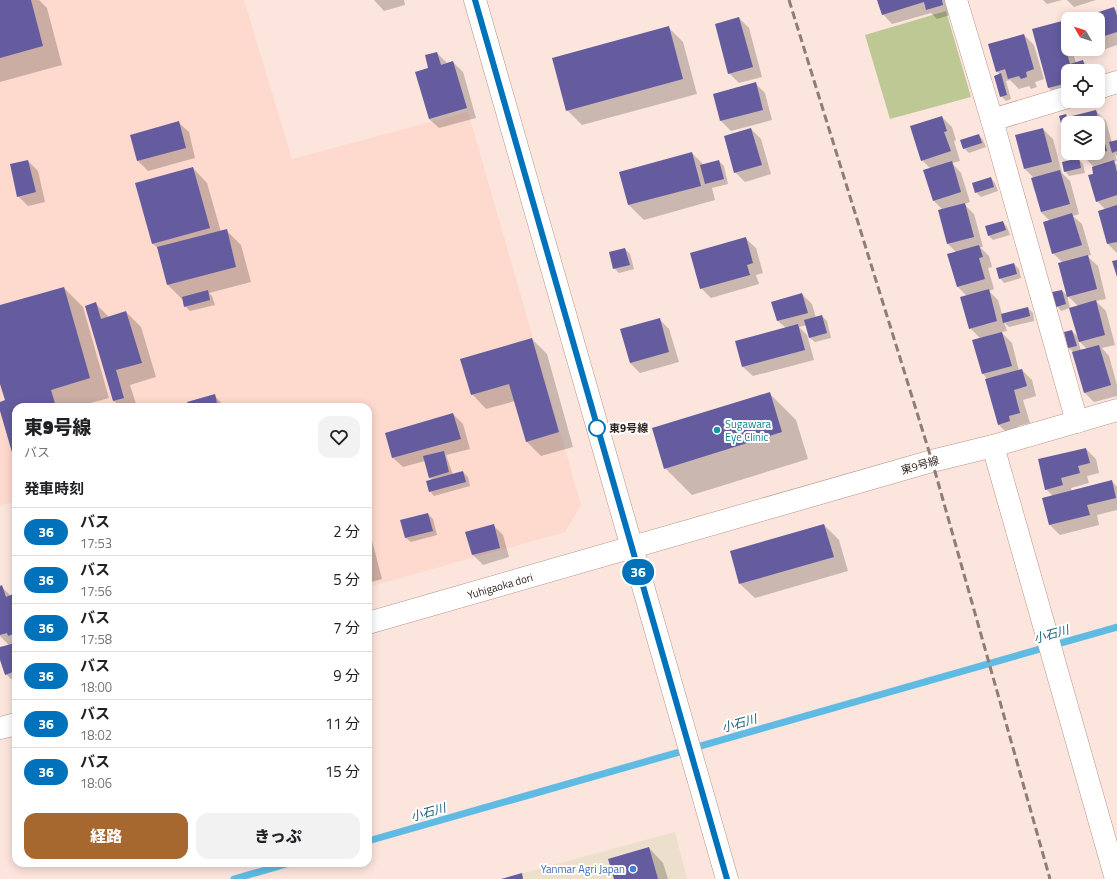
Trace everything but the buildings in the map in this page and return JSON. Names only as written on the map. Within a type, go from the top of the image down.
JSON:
[{"type":"main road","points":[[475,0],[727,879]]},
{"type":"main road","points":[[956,0],[992,120],[1077,422]]},
{"type":"main road","points":[[1105,86],[1117,82]]},
{"type":"main road","points":[[992,120],[1061,99]]},
{"type":"main road","name":"東9号線","points":[[631,548],[932,461],[993,446],[1117,410]]},
{"type":"main road","points":[[993,446],[1116,879]]},
{"type":"main road","name":"Yuhigaoka dori","points":[[372,622],[631,548]]},
{"type":"main road","points":[[0,728],[12,725]]},
{"type":"shaded area","points":[[0,0],[244,0],[292,159],[468,112],[581,505],[565,532],[372,586],[372,403],[12,403],[12,502],[0,506]]},
{"type":"shaded area","points":[[675,832],[687,879],[502,879]]},
{"type":"green space","points":[[946,11],[971,97],[890,119],[865,35]]},
{"type":"waterway","name":"小石川","points":[[372,840],[1117,627]]},
{"type":"waterway","name":"小石川","points":[[234,879],[276,867]]},
{"type":"railway","points":[[789,0],[932,461],[1050,879]]},
{"type":"bus line","name":"36","points":[[475,0],[727,879]]},
{"type":"place","name":"東9号線","points":[[597,428]]},
{"type":"place","name":"Sugawara Eye Clinic","points":[[717,430]]},
{"type":"place","name":"Yanmar Agri Japan","points":[[633,869]]}]
